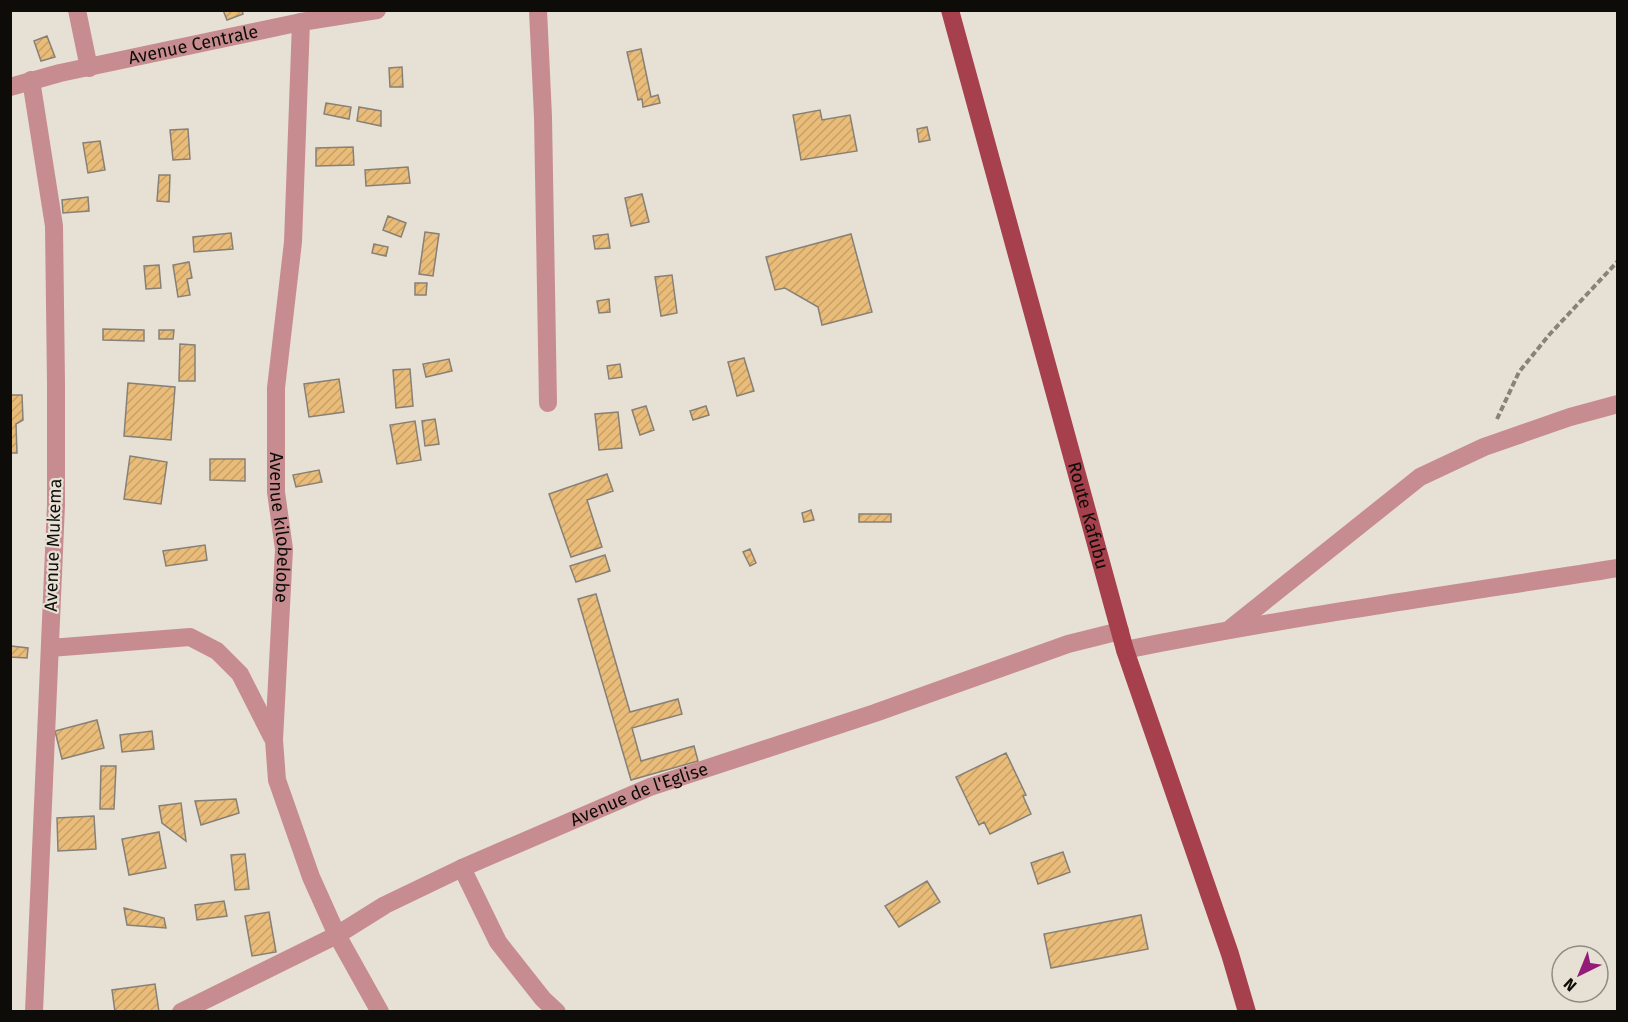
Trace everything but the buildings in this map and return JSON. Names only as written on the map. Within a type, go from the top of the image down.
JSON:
[{"type":"main road","name":"Route Kafubu","points":[[950,10],[1125,650],[1226,943],[1247,1011]]},
{"type":"street","points":[[77,10],[89,68]]},
{"type":"street","points":[[538,10],[543,117],[548,403]]},
{"type":"street","name":"Avenue Centrale","points":[[10,87],[60,73],[301,22],[371,11]]},
{"type":"street","name":"Avenue kilobelobe","points":[[301,22],[293,242],[276,388],[276,492],[284,549],[274,740],[277,780],[310,876],[336,934],[380,1011]]},
{"type":"street","name":"Avenue Mukema","points":[[31,80],[54,226],[56,505],[34,1011]]},
{"type":"street","points":[[1229,629],[1420,477],[1484,447],[1570,417],[1617,404]]},
{"type":"street","points":[[1125,650],[1229,629],[1617,568]]},
{"type":"street","name":"Avenue de l'Eglise","points":[[181,1011],[336,934],[385,905],[462,868],[650,788],[875,713],[1068,644],[1120,631]]},
{"type":"street","points":[[50,648],[190,637],[217,651],[240,674],[274,740]]},
{"type":"street","points":[[462,868],[498,942],[543,999],[557,1011]]},
{"type":"path","points":[[1484,447],[1520,372],[1550,335],[1613,267],[1617,259]]}]
